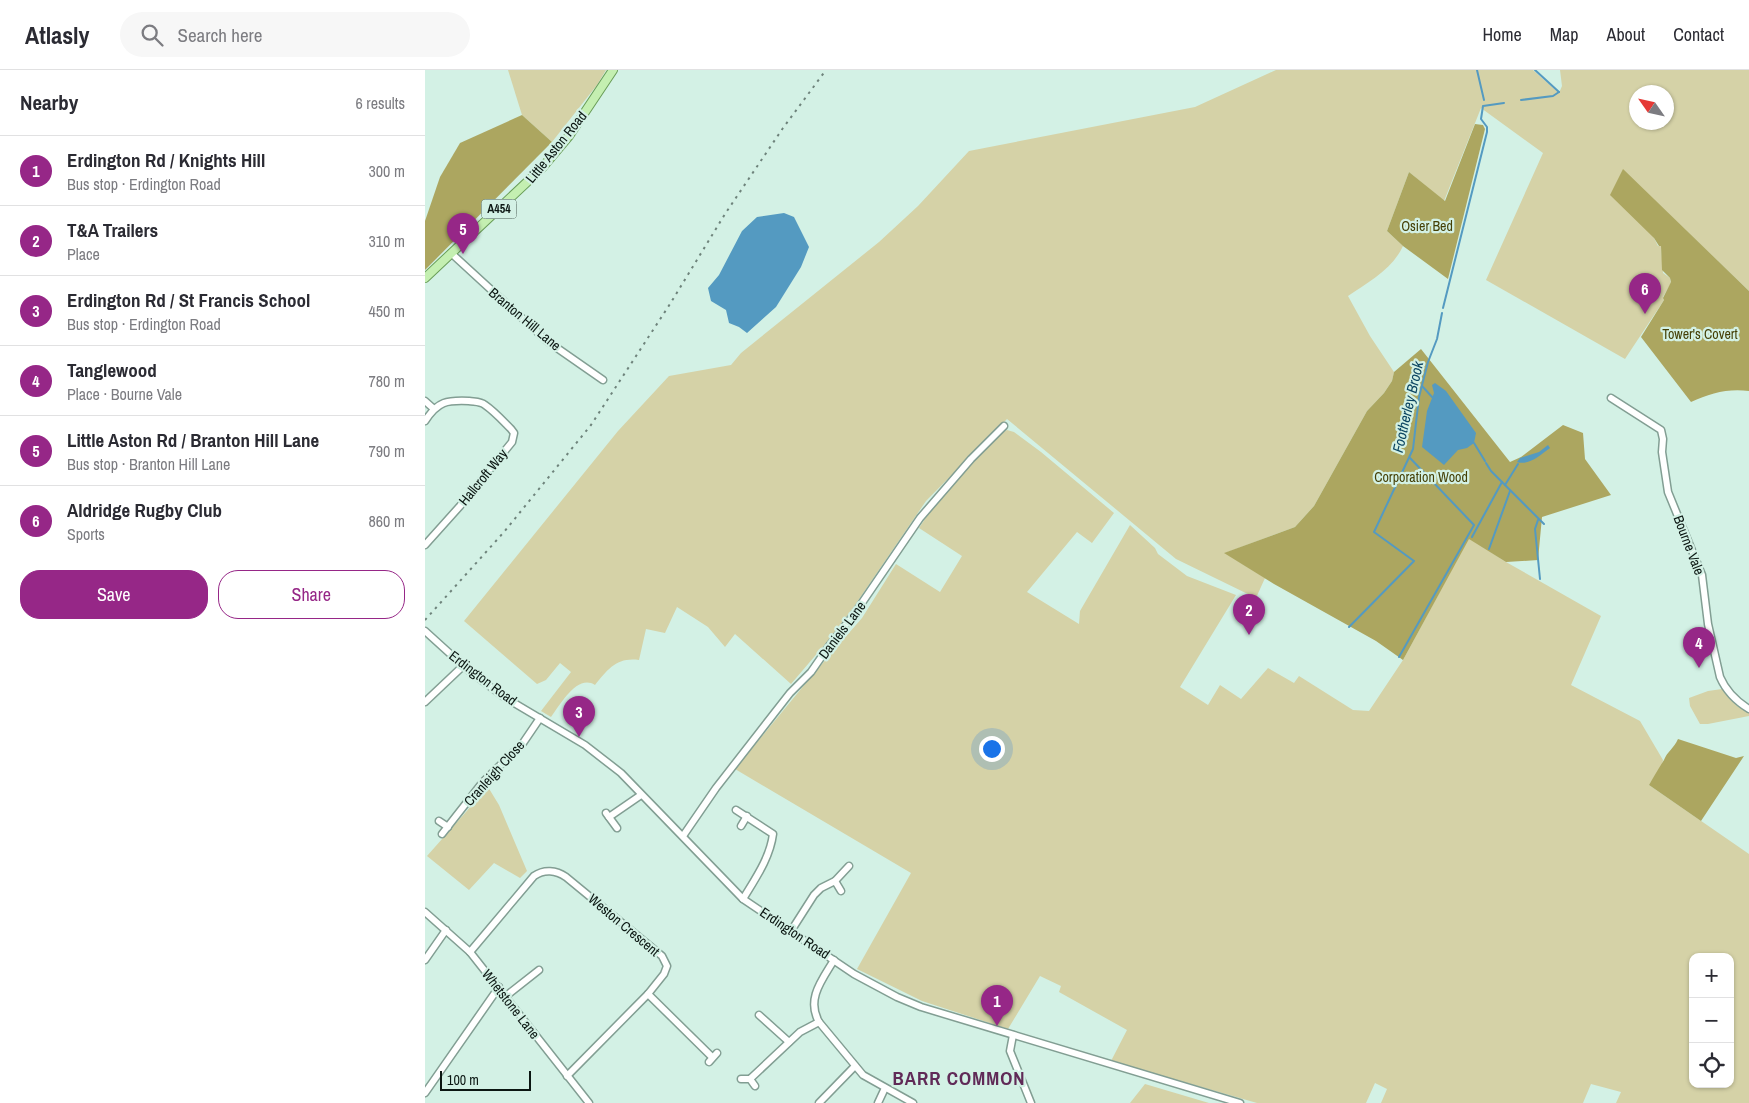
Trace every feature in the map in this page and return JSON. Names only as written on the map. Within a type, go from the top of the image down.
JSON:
[{"type":"main road","name":"Little Aston Road","points":[[425,278],[522,188],[551,158],[569,136],[613,70]]},
{"type":"street","name":"Branton Hill Lane","points":[[451,253],[547,340],[603,380]]},
{"type":"street","name":"Bourne Vale","points":[[1611,398],[1661,430],[1663,439],[1661,452],[1668,492],[1702,575],[1708,624],[1720,677],[1723,685],[1732,696],[1749,709]]},
{"type":"street","name":"Hallcroft Way","points":[[425,420],[439,404],[452,400],[481,403],[511,429],[513,436],[512,442],[460,506],[425,545]]},
{"type":"street","points":[[425,401],[434,409]]},
{"type":"street","name":"Daniels Lane","points":[[683,836],[715,788],[790,693],[811,672],[855,613],[920,518],[971,459],[1004,426]]},
{"type":"street","name":"Erdington Road","points":[[425,631],[463,666],[504,697],[585,746],[621,773],[743,899],[854,974],[897,997],[921,1007],[1240,1103]]},
{"type":"street","points":[[425,702],[463,666]]},
{"type":"street","name":"Cranleigh Close","points":[[442,834],[482,783],[519,748],[540,718]]},
{"type":"street","points":[[617,828],[608,815],[641,795]]},
{"type":"street","points":[[736,810],[773,834],[760,871],[743,899]]},
{"type":"street","points":[[741,826],[747,816]]},
{"type":"street","points":[[439,820],[448,827]]},
{"type":"street","points":[[791,931],[817,892],[835,881],[849,866]]},
{"type":"street","name":"Weston Crescent","points":[[470,952],[534,876],[543,872],[556,872],[566,877],[663,956],[667,966],[665,974],[649,994],[567,1076]]},
{"type":"street","points":[[835,881],[841,891]]},
{"type":"street","name":"Whetstone Lane","points":[[425,912],[470,952],[589,1103]]},
{"type":"street","points":[[425,960],[446,930]]},
{"type":"street","points":[[834,960],[814,996],[813,1008],[819,1022],[863,1075],[913,1103]]},
{"type":"street","points":[[506,996],[537,971],[541,979]]},
{"type":"street","points":[[425,1093],[499,987]]},
{"type":"street","points":[[649,994],[713,1057]]},
{"type":"street","points":[[759,1015],[789,1042]]},
{"type":"street","points":[[741,1079],[750,1079],[800,1032],[819,1022]]},
{"type":"street","points":[[1013,1035],[1010,1052],[1031,1103]]},
{"type":"street","points":[[819,1103],[855,1066]]},
{"type":"street","points":[[750,1079],[755,1086]]},
{"type":"street","points":[[878,1103],[885,1088]]},
{"type":"shaded area","points":[[508,70],[606,70],[597,85],[552,142],[522,115]]},
{"type":"shaded area","points":[[1276,70],[1533,70],[1559,93],[1562,86],[1560,70],[1749,70],[1749,291],[1623,170],[1658,246],[1661,246],[1663,273],[1670,278],[1671,283],[1663,297],[1664,300],[1625,359],[1486,280],[1543,153],[1481,108],[1444,201],[1409,172],[1387,231],[1403,246],[1386,269],[1348,296],[1370,336],[1394,372],[1392,381],[1384,393],[1367,411],[1314,506],[1295,527],[1225,553],[1265,578],[1256,598],[1176,559],[1007,419],[926,501],[853,608],[791,684],[735,634],[725,647],[708,627],[677,607],[665,633],[646,629],[639,660],[619,662],[609,669],[595,685],[588,683],[576,687],[551,717],[541,711],[571,672],[560,663],[546,680],[537,684],[464,621],[618,431],[669,376],[731,365],[741,353],[879,242],[918,206],[969,151],[1195,107]]},
{"type":"shaded area","points":[[1007,430],[1014,432],[1114,513],[1092,543],[1077,532],[1027,592],[1079,624],[1080,611],[1130,525],[1155,548],[1158,554],[1187,576],[1236,595],[1180,687],[1208,705],[1220,685],[1241,699],[1268,668],[1294,683],[1299,676],[1353,710],[1369,711],[1403,660],[1469,538],[1506,562],[1601,616],[1571,685],[1640,721],[1663,760],[1662,765],[1649,785],[1749,854],[1749,1103],[1616,1103],[1621,1092],[1591,1084],[1583,1103],[1381,1103],[1387,1089],[1375,1083],[1366,1103],[1257,1103],[1111,1061],[1127,1030],[1059,992],[1061,986],[1040,976],[1008,1029],[922,1001],[857,969],[911,873],[735,769],[862,618],[896,564],[940,592],[962,556],[919,528],[957,477],[995,439]]},
{"type":"shaded area","points":[[1722,689],[1737,706],[1749,713],[1749,716],[1700,724],[1690,706],[1689,698],[1708,691]]},
{"type":"shaded area","points":[[488,787],[499,805],[527,871],[520,878],[494,863],[469,890],[427,856]]},
{"type":"shaded area","points":[[1145,1084],[1209,1103],[1130,1103]]},
{"type":"green space","points":[[522,115],[552,142],[425,270],[425,221],[440,177],[460,143]]},
{"type":"green space","name":"Osier Bed","points":[[1475,124],[1483,125],[1485,129],[1448,279],[1403,246],[1387,231],[1409,172],[1445,201]]},
{"type":"green space","name":"Tower's Covert","points":[[1623,169],[1749,291],[1749,391],[1734,390],[1720,392],[1691,402],[1641,337],[1664,300],[1663,298],[1671,282],[1670,278],[1662,270],[1661,246],[1610,195]]},
{"type":"green space","name":"Corporation Wood","points":[[1421,349],[1510,462],[1521,457],[1563,425],[1583,433],[1585,459],[1611,495],[1542,517],[1538,560],[1506,562],[1469,539],[1403,660],[1376,641],[1274,584],[1224,553],[1295,527],[1314,506],[1367,411],[1384,393],[1392,381],[1394,372]]},
{"type":"green space","points":[[1678,739],[1736,758],[1744,756],[1701,821],[1649,785]]},
{"type":"water","points":[[784,213],[794,217],[809,247],[801,267],[776,307],[747,333],[729,323],[726,310],[711,301],[708,288],[719,275],[742,231],[757,217]]},
{"type":"water","points":[[1435,383],[1446,391],[1476,433],[1474,443],[1467,448],[1458,450],[1444,465],[1422,447],[1427,411],[1434,393],[1432,385]]},
{"type":"water","points":[[1548,445],[1550,448],[1534,459],[1521,463],[1517,462],[1520,458],[1539,452]]},
{"type":"waterway","points":[[1477,70],[1484,100]]},
{"type":"waterway","name":"Footherley Brook","points":[[1535,70],[1559,92]]},
{"type":"waterway","name":"Footherley Brook","points":[[1521,100],[1553,96],[1559,92]]},
{"type":"waterway","name":"Footherley Brook","points":[[1443,308],[1487,132],[1487,127],[1481,119],[1483,106],[1504,103]]},
{"type":"waterway","name":"Footherley Brook","points":[[1349,627],[1414,561],[1374,532],[1413,449],[1419,397],[1428,362],[1437,339],[1442,313]]},
{"type":"waterway","points":[[1422,386],[1433,398]]},
{"type":"waterway","points":[[1474,443],[1485,461]]},
{"type":"waterway","points":[[1399,657],[1474,525],[1410,458]]},
{"type":"waterway","points":[[1486,463],[1491,471],[1544,524]]},
{"type":"waterway","points":[[1505,485],[1518,464]]},
{"type":"waterway","points":[[1472,537],[1502,482]]},
{"type":"waterway","points":[[1489,549],[1510,491]]},
{"type":"waterway","points":[[1538,520],[1535,529],[1540,579]]},
{"type":"railway","points":[[425,620],[504,532],[591,425],[670,304],[725,214],[783,128],[826,70]]},
{"type":"place","name":"Little Aston Rd / Branton Hill Lane","points":[[463,254]]},
{"type":"place","name":"Aldridge Rugby Club","points":[[1645,314]]},
{"type":"place","name":"T&A Trailers","points":[[1249,635]]},
{"type":"place","name":"Tanglewood","points":[[1699,668]]},
{"type":"place","name":"Erdington Rd / St Francis School","points":[[579,737]]},
{"type":"place","name":"Erdington Rd / Knights Hill","points":[[997,1026]]},
{"type":"district","name":"BARR COMMON","points":[[959,1078]]}]
